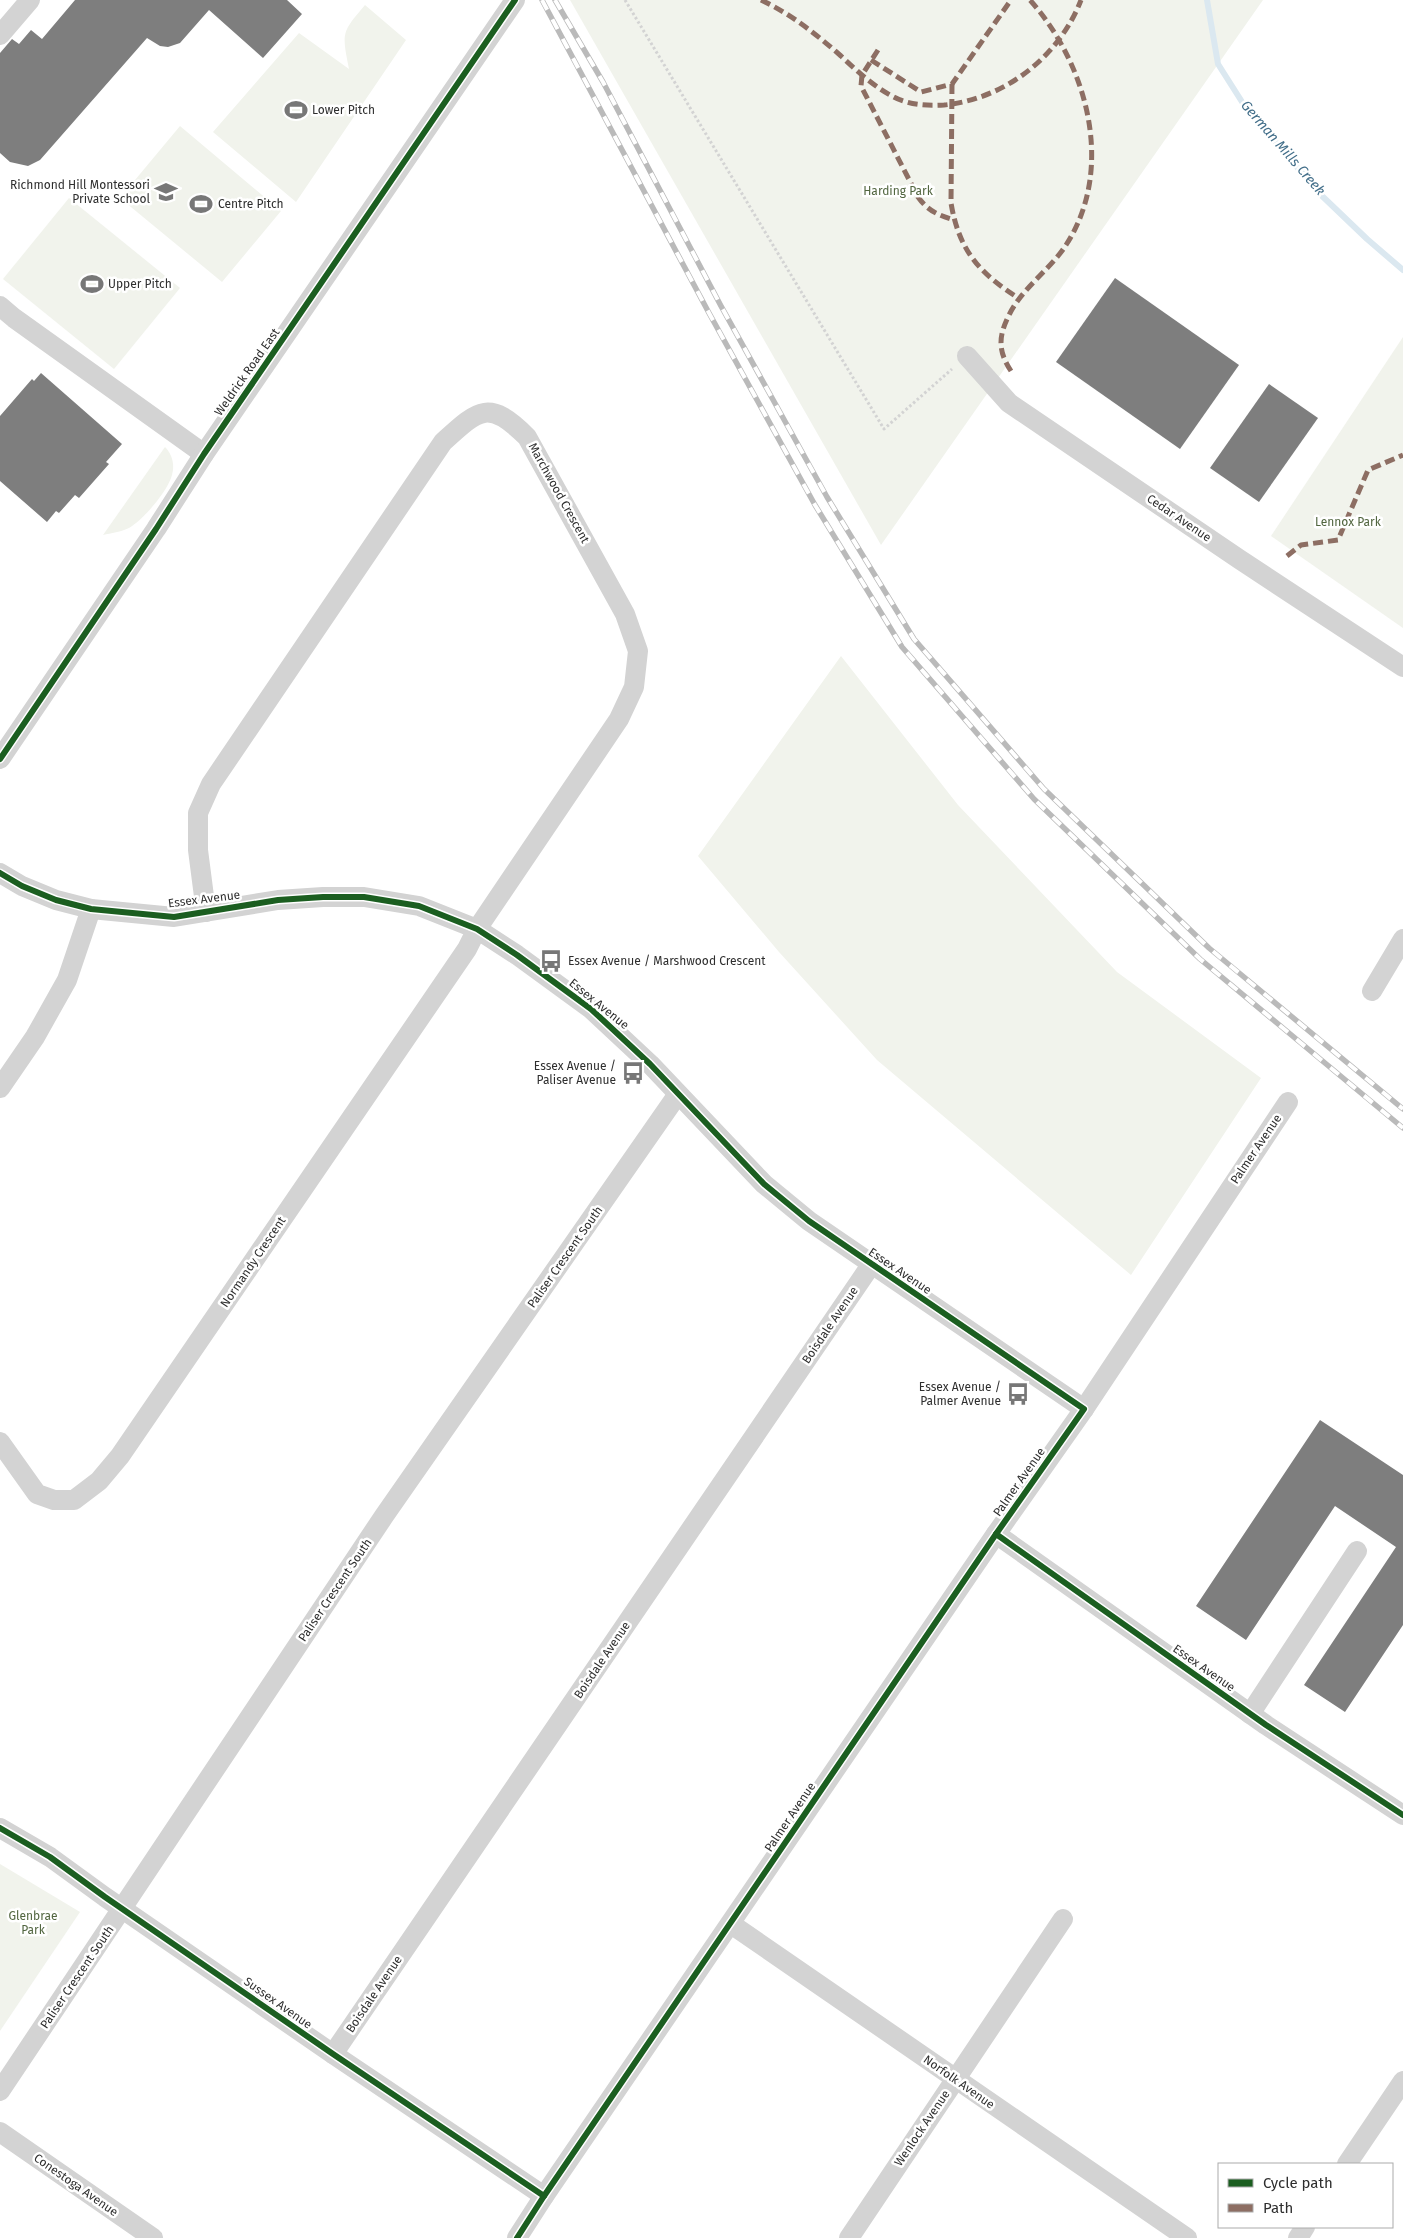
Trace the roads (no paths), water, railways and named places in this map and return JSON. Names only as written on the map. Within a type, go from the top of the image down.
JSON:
[{"type":"street","points":[[0,35],[30,0]]},
{"type":"street","name":"Weldrick Road East","points":[[0,759],[156,529],[204,454],[515,0]]},
{"type":"street","points":[[0,306],[204,454]]},
{"type":"street","name":"Cedar Avenue","points":[[967,356],[1009,403],[1403,667]]},
{"type":"street","name":"Marchwood Crescent","points":[[206,912],[198,850],[198,813],[211,784],[443,442],[471,416],[492,412],[509,419],[527,437],[625,614],[638,651],[634,687],[618,719],[477,929]]},
{"type":"street","name":"Essex Avenue","points":[[0,873],[22,886],[56,900],[91,908],[174,917],[278,900],[364,897],[419,906],[477,929],[517,955],[591,1009],[650,1064],[764,1184],[809,1222],[1084,1409]]},
{"type":"street","points":[[0,1088],[35,1037],[67,980],[91,908]]},
{"type":"street","name":"Normandy Crescent","points":[[0,1442],[37,1494],[54,1500],[74,1500],[99,1481],[126,1448],[461,957],[477,929]]},
{"type":"street","points":[[1372,991],[1403,939]]},
{"type":"street","name":"Paliser Crescent South","points":[[0,2091],[384,1516],[678,1094]]},
{"type":"street","name":"Palmer Avenue","points":[[517,2238],[996,1534],[1084,1409],[1288,1102]]},
{"type":"street","name":"Boisdale Avenue","points":[[333,2054],[871,1265]]},
{"type":"street","name":"Essex Avenue","points":[[996,1534],[1250,1714],[1403,1815]]},
{"type":"street","points":[[1250,1714],[1357,1551]]},
{"type":"street","name":"Sussex Avenue","points":[[0,1828],[50,1856],[333,2054],[544,2196]]},
{"type":"street","name":"Wenlock Avenue","points":[[849,2238],[1063,1919]]},
{"type":"street","name":"Norfolk Avenue","points":[[731,1924],[1187,2238]]},
{"type":"street","points":[[1348,2163],[1403,2081]]},
{"type":"street","name":"Conestoga Avenue","points":[[0,2132],[153,2238]]},
{"type":"waterway","name":"German Mills Creek","points":[[1207,0],[1218,64],[1244,105],[1320,194],[1403,270]]},
{"type":"railway","points":[[542,0],[709,313],[815,505],[902,647],[1034,799],[1200,959],[1403,1128]]},
{"type":"railway","points":[[555,0],[603,82],[721,306],[827,497],[914,639],[1044,789],[1209,948],[1403,1109]]},
{"type":"place","name":"Lower Pitch","points":[[296,110]]},
{"type":"place","name":"Richmond Hill Montessori Private School","points":[[166,192]]},
{"type":"place","name":"Centre Pitch","points":[[201,204]]},
{"type":"place","name":"Upper Pitch","points":[[92,284]]},
{"type":"place","name":"Essex Avenue / Marshwood Crescent","points":[[551,961]]},
{"type":"place","name":"Essex Avenue / Paliser Avenue","points":[[633,1073]]},
{"type":"place","name":"Essex Avenue / Palmer Avenue","points":[[1018,1394]]},
{"type":"park label","name":"Harding Park","points":[[898,191]]},
{"type":"park label","name":"Lennox Park","points":[[1348,522]]},
{"type":"park label","name":"Glenbrae Park","points":[[33,1923]]}]
